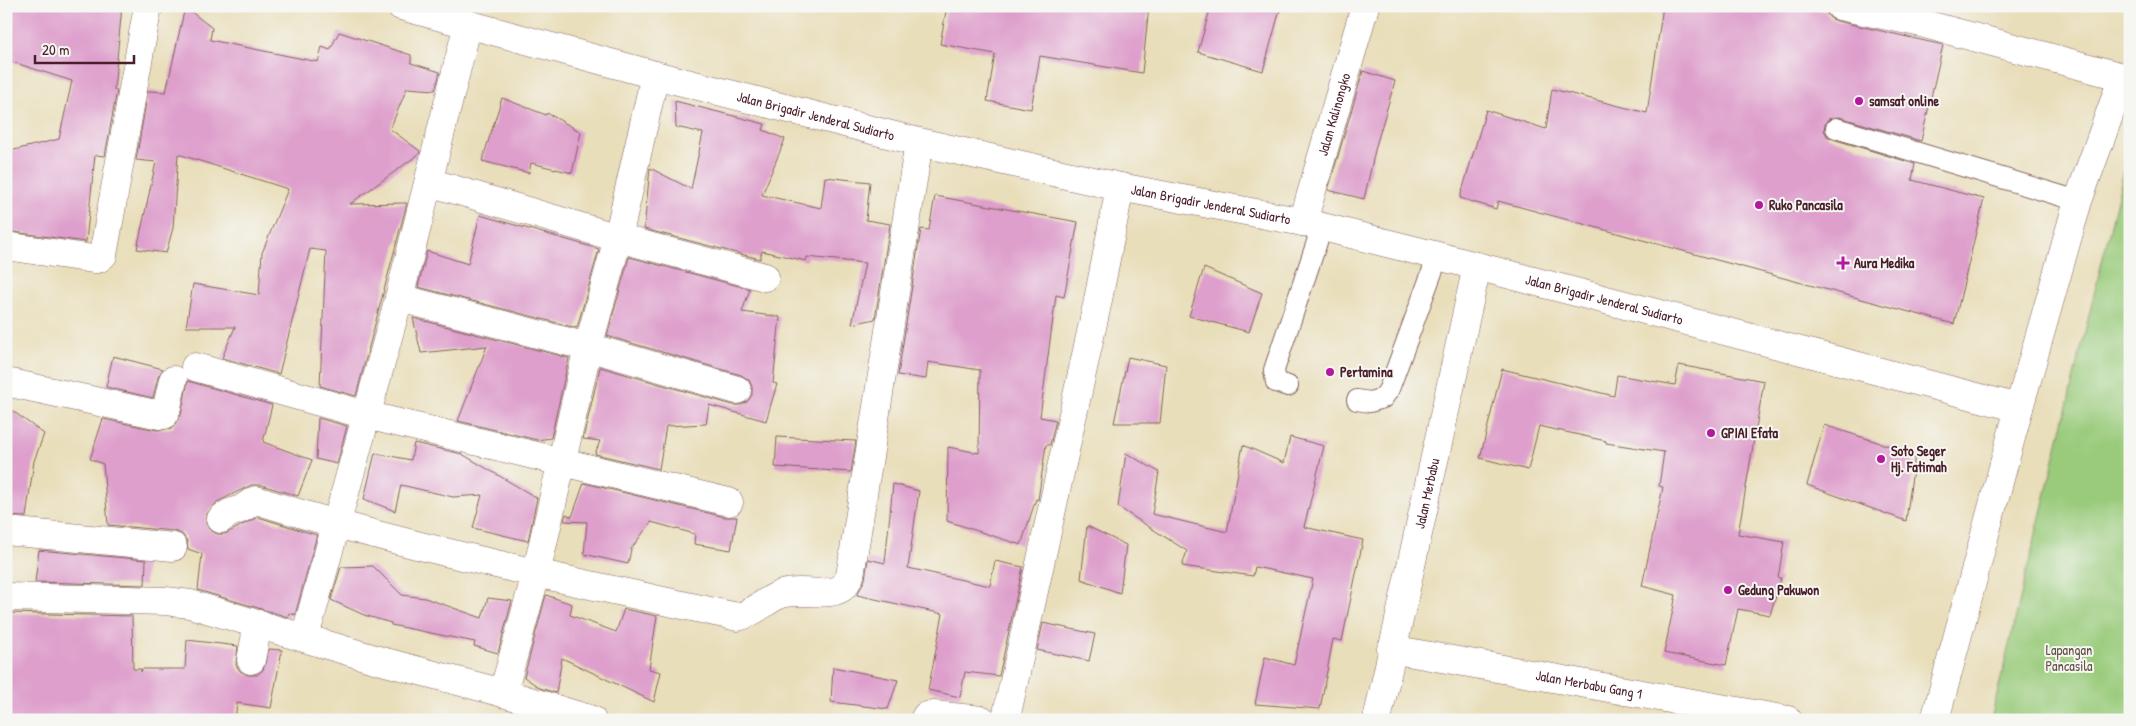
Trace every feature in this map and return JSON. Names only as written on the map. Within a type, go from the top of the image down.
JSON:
[{"type":"street","points":[[6,246],[93,259],[98,259],[102,255],[148,6]]},
{"type":"street","name":"Jalan Brigadir Jenderal Sudiarto","points":[[401,6],[655,75],[919,142],[1120,187],[1312,225],[1438,256],[2019,408]]},
{"type":"street","name":"Jalan Kalinongko","points":[[1312,225],[1365,6]]},
{"type":"street","points":[[1840,6],[1917,22],[2126,76],[2078,201],[2019,408],[1935,720]]},
{"type":"street","points":[[304,637],[399,298],[468,24]]},
{"type":"street","points":[[503,693],[536,574],[588,347],[618,238],[655,75]]},
{"type":"street","points":[[221,519],[228,512],[241,509],[249,502],[256,500],[336,524],[536,574],[738,617],[748,614],[779,595],[792,591],[832,592],[844,587],[850,576],[919,142]]},
{"type":"street","points":[[429,182],[618,238],[764,277]]},
{"type":"street","points":[[1003,720],[1006,718],[1095,314],[1120,187]]},
{"type":"street","name":"Jalan Merbabu","points":[[1377,720],[1477,266]]},
{"type":"street","points":[[399,298],[588,347],[737,390]]},
{"type":"street","points":[[6,382],[160,416],[164,415],[184,374],[366,415],[729,502]]},
{"type":"street","points":[[6,531],[173,547]]},
{"type":"street","points":[[6,596],[166,601],[190,604],[378,660],[503,693],[592,720]]},
{"type":"street","points":[[251,660],[258,624]]},
{"type":"street","name":"Jalan Merbabu Gang 1","points":[[1391,650],[1788,720]]},
{"type":"street","points":[[924,720],[926,716],[933,715],[982,720]]},
{"type":"lane","points":[[1836,128],[2078,201]]},
{"type":"lane","points":[[1288,386],[1276,382],[1274,370],[1312,225]]},
{"type":"lane","points":[[1357,400],[1370,402],[1383,398],[1389,389],[1438,256]]},
{"type":"green space","name":"Lapangan Pancasila","points":[[2130,146],[2130,720],[2010,720],[1992,715]]},
{"type":"building","points":[[6,6],[122,6],[114,90],[117,90],[105,156],[95,155],[86,242],[6,231],[6,152],[59,139],[72,81],[6,60]]},
{"type":"building","points":[[947,6],[1149,6],[1142,73],[1040,56],[1031,109],[987,101],[995,54],[940,44]]},
{"type":"building","points":[[1211,6],[1281,6],[1263,71],[1198,52]]},
{"type":"building","points":[[1663,6],[1809,8],[1825,11],[1830,18],[1837,21],[1943,45],[1921,141],[1839,117],[1828,119],[1824,130],[1827,136],[1833,139],[1915,164],[1912,180],[1984,199],[1954,324],[1498,201],[1496,209],[1460,198],[1486,110],[1546,129],[1552,89],[1647,113]]},
{"type":"building","points":[[185,7],[212,28],[210,40],[318,62],[322,47],[330,50],[339,32],[411,55],[411,63],[440,72],[435,90],[407,88],[390,129],[420,151],[419,154],[350,204],[407,203],[356,396],[320,386],[326,251],[310,249],[279,374],[222,358],[235,327],[186,327],[193,284],[259,295],[262,253],[288,189],[178,154],[173,228],[166,253],[137,249],[156,162],[136,160],[148,91],[166,92]]},
{"type":"building","points":[[1363,71],[1395,81],[1376,146],[1364,199],[1328,190]]},
{"type":"building","points":[[502,98],[546,115],[547,113],[581,132],[572,173],[531,163],[529,173],[482,161]]},
{"type":"building","points":[[675,101],[765,124],[763,130],[785,139],[762,195],[821,208],[825,177],[870,182],[866,220],[890,224],[875,319],[852,324],[865,263],[807,257],[806,261],[762,251],[760,259],[644,229],[650,168],[691,189],[703,133],[676,127]]},
{"type":"building","points":[[935,196],[1078,222],[1064,297],[1056,295],[1040,417],[1056,420],[1050,445],[1046,445],[1038,500],[1036,499],[1021,545],[947,521],[948,447],[979,453],[980,370],[928,362],[926,379],[898,375],[921,229],[929,230]]},
{"type":"building","points":[[480,215],[599,249],[577,328],[418,287],[427,251],[468,264]]},
{"type":"building","points":[[629,257],[750,289],[742,312],[780,317],[773,383],[777,384],[766,421],[709,405],[706,424],[666,426],[659,469],[595,454],[600,441],[583,439],[600,367],[733,405],[747,402],[752,395],[752,387],[749,380],[741,375],[607,336]]},
{"type":"building","points":[[1204,268],[1262,293],[1249,332],[1189,316]]},
{"type":"building","points":[[413,318],[569,358],[551,438],[537,440],[458,421],[487,346],[421,353]]},
{"type":"building","points":[[113,356],[163,369],[158,377],[153,398],[106,387]]},
{"type":"building","points":[[1128,357],[1166,365],[1160,423],[1114,423]]},
{"type":"building","points":[[1679,365],[1764,381],[1738,534],[1784,542],[1778,578],[1781,578],[1770,615],[1738,609],[1726,665],[1664,653],[1676,595],[1642,586],[1663,487],[1659,486],[1664,452],[1606,443],[1606,441],[1539,426],[1528,470],[1480,458],[1502,369],[1614,396],[1617,375],[1675,385]]},
{"type":"building","points":[[188,381],[272,405],[263,442],[312,460],[298,496],[261,485],[251,485],[217,502],[206,515],[206,523],[209,529],[217,534],[225,534],[258,517],[317,535],[295,615],[289,613],[288,617],[198,590],[202,554],[188,549],[187,541],[182,534],[174,531],[108,525],[103,464],[90,459],[103,419],[157,430],[172,428],[181,415]]},
{"type":"building","points":[[6,406],[44,434],[34,461],[26,517],[6,516]]},
{"type":"building","points":[[318,418],[347,426],[337,464],[316,459]]},
{"type":"building","points":[[1824,425],[1915,454],[1906,521],[1807,485]]},
{"type":"building","points":[[777,437],[856,441],[851,472],[775,467]]},
{"type":"building","points":[[1290,437],[1324,446],[1304,527],[1363,540],[1342,641],[1333,639],[1320,709],[1255,704],[1265,657],[1294,665],[1313,579],[1255,567],[1253,576],[1182,566],[1187,551],[1118,507],[1126,453],[1159,472],[1152,514],[1227,532],[1243,445],[1284,463]]},
{"type":"building","points":[[414,443],[462,454],[537,498],[528,541],[473,528],[482,495],[453,497],[401,485],[395,511],[364,499],[375,453],[411,460]]},
{"type":"building","points":[[584,483],[725,517],[737,517],[731,550],[694,544],[695,534],[651,522],[631,549],[628,564],[584,554],[587,522],[564,521],[566,514],[572,517]]},
{"type":"building","points":[[893,484],[919,491],[908,568],[990,586],[995,561],[1023,567],[999,676],[965,672],[960,697],[928,690],[943,614],[857,595],[865,579],[868,559],[885,563]]},
{"type":"building","points":[[1087,526],[1126,545],[1120,593],[1081,579]]},
{"type":"building","points":[[39,550],[146,560],[145,585],[35,582]]},
{"type":"building","points":[[373,566],[402,595],[425,598],[482,618],[488,598],[512,601],[498,653],[474,646],[475,642],[391,625],[391,623],[364,615],[331,600],[341,567]]},
{"type":"building","points":[[546,595],[572,604],[570,615],[616,632],[624,609],[657,616],[649,669],[661,672],[654,702],[562,658],[556,693],[540,688],[524,677]]},
{"type":"building","points":[[6,613],[132,616],[133,669],[141,669],[141,672],[142,669],[185,669],[187,640],[238,646],[236,665],[240,671],[248,675],[257,675],[263,670],[269,649],[282,650],[271,708],[237,703],[235,720],[9,720],[6,693]]},
{"type":"building","points":[[1043,623],[1095,634],[1089,661],[1037,650]]},
{"type":"building","points":[[833,667],[898,680],[888,709],[831,702]]},
{"type":"place","name":"samsat online","points":[[1859,101]]},
{"type":"place","name":"Ruko Pancasila","points":[[1759,205]]},
{"type":"place","name":"Aura Medika","points":[[1843,263]]},
{"type":"place","name":"Pertamina","points":[[1330,372]]},
{"type":"place","name":"GPIAI Efata","points":[[1711,433]]},
{"type":"place","name":"Soto Seger Hj. Fatimah","points":[[1881,459]]},
{"type":"place","name":"Gedung Pakuwon","points":[[1728,590]]}]
